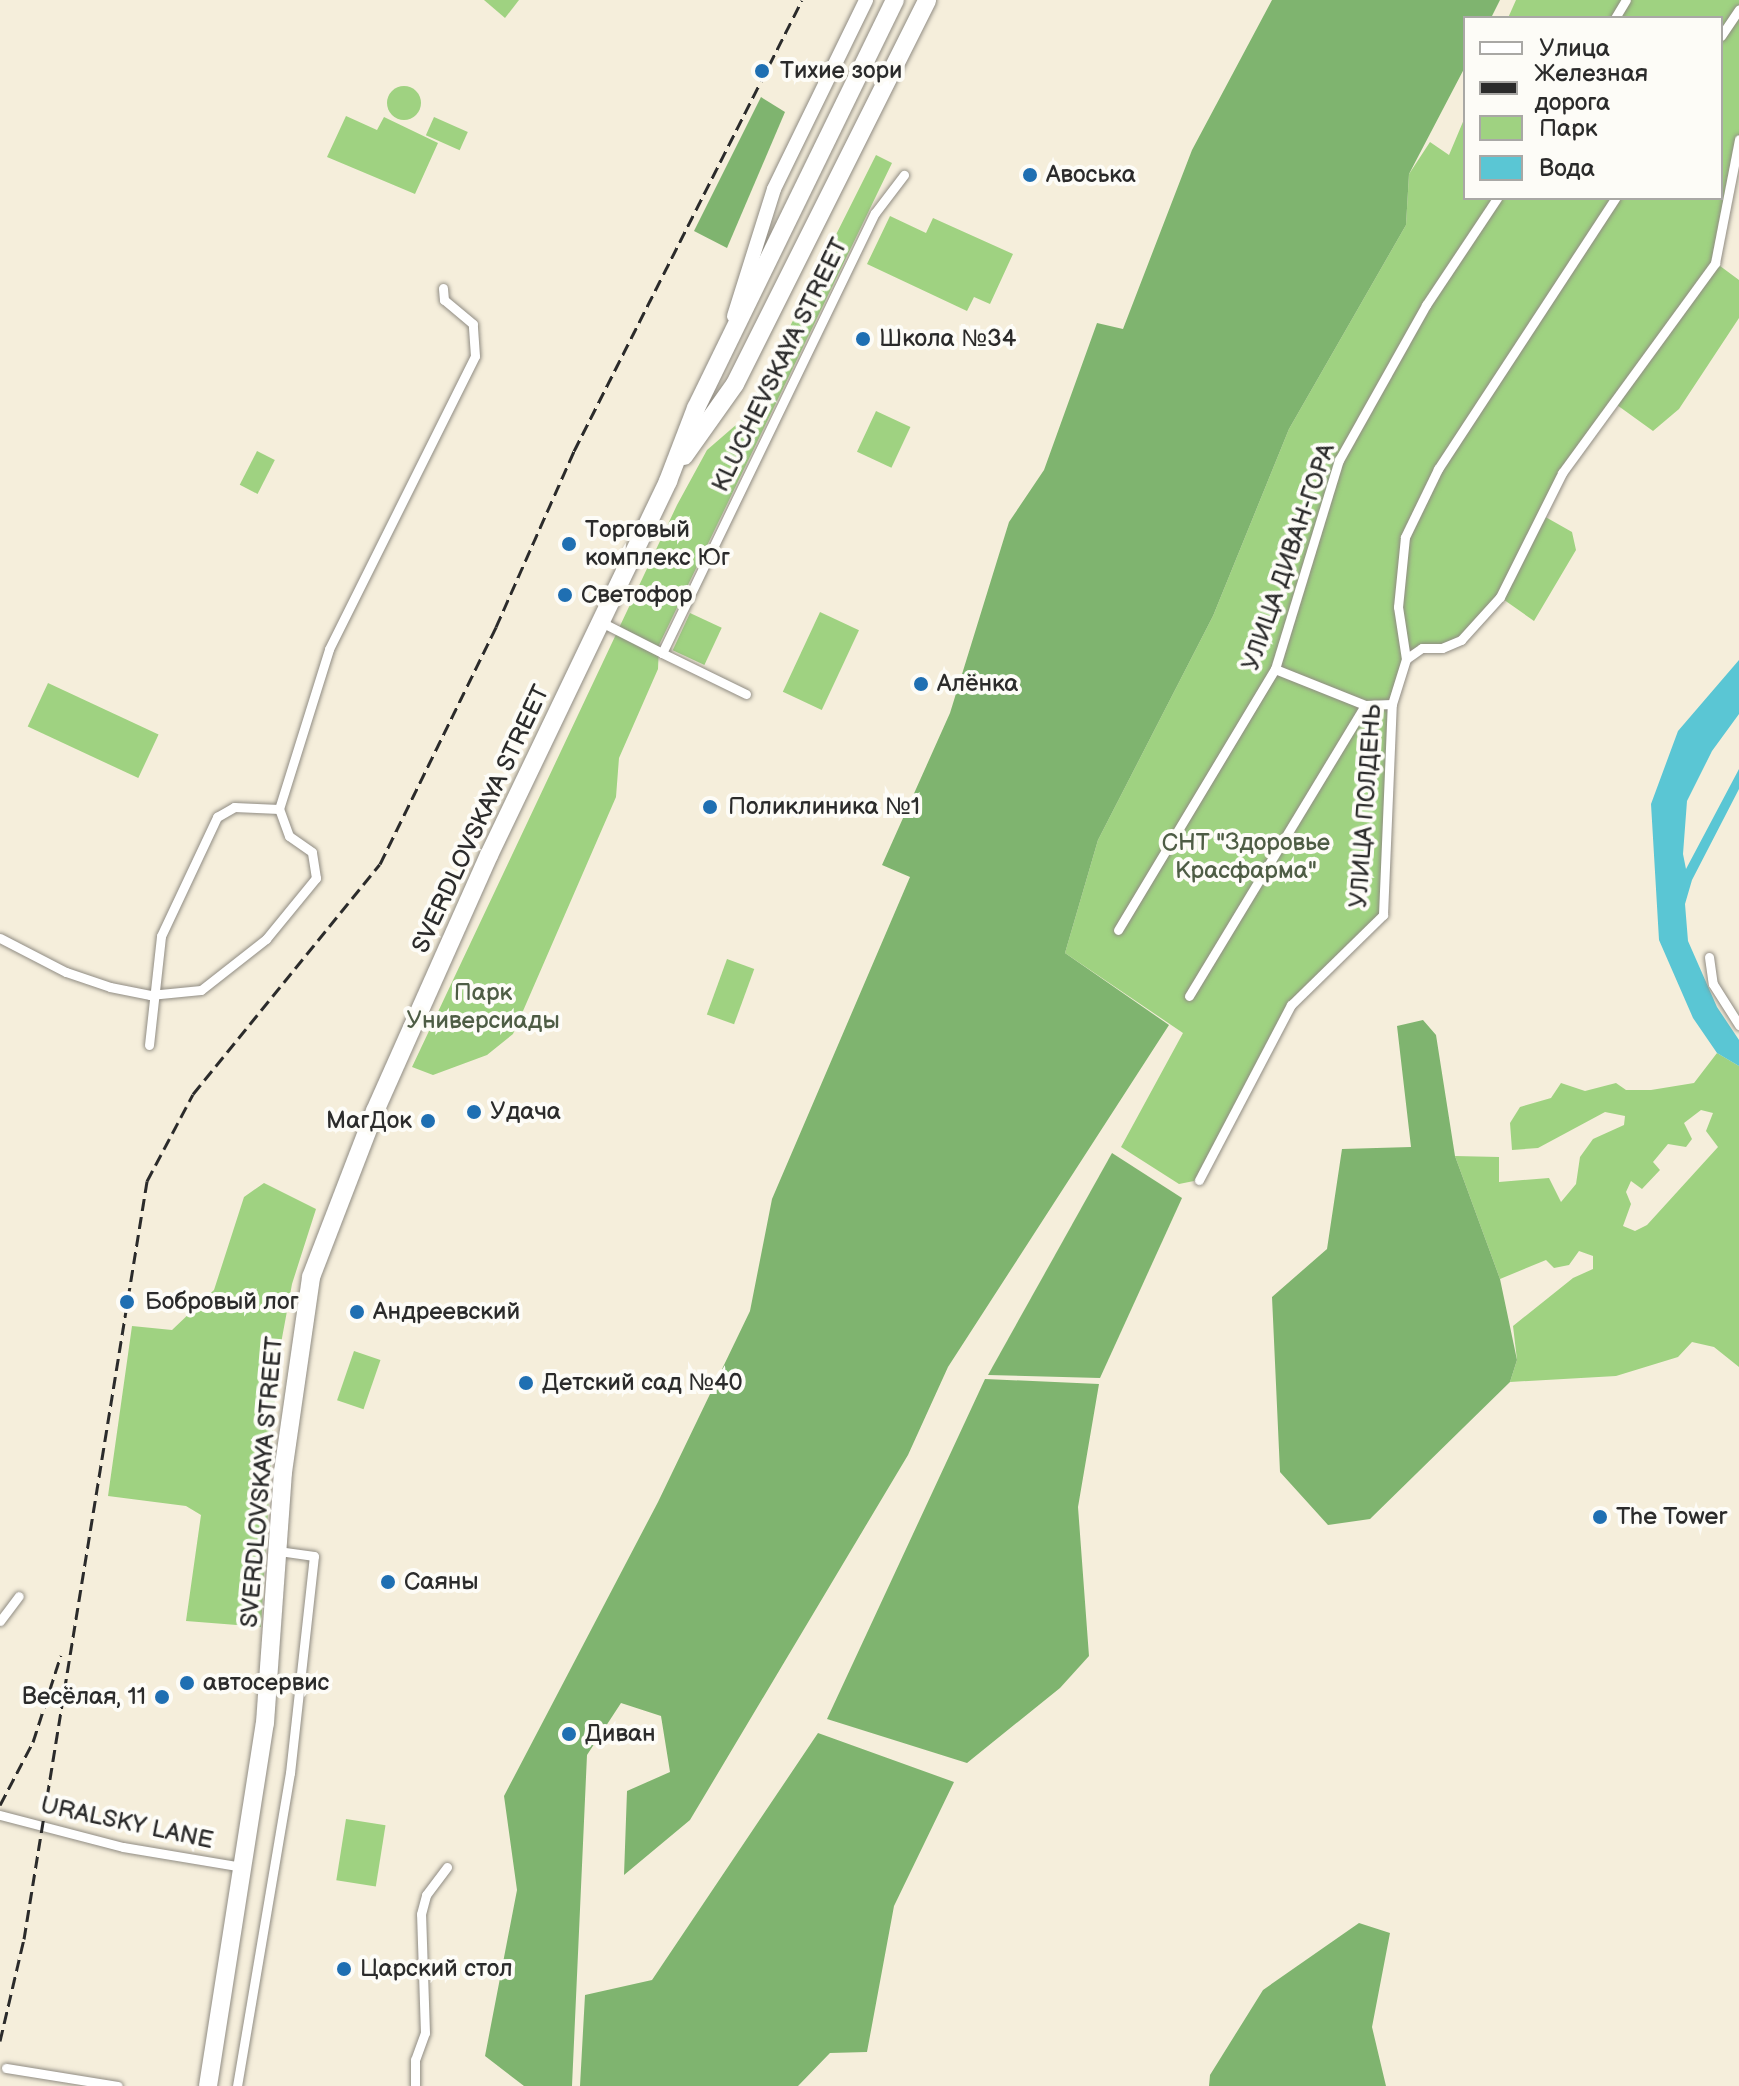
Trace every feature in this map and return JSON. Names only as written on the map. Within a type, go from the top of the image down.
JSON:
[{"type":"highway","name":"SVERDLOVSKAYA STREET","points":[[208,2086],[247,1867],[267,1710],[301,1322],[335,1204],[489,855],[671,475],[718,363],[895,0]]},
{"type":"highway","name":"SVERDLOVSKAYA STREET","points":[[671,475],[735,384],[923,7]]},
{"type":"main road","points":[[718,363],[774,189],[866,0]]},
{"type":"street","points":[[923,7],[935,0]]},
{"type":"street","points":[[1723,33],[1739,9]]},
{"type":"street","points":[[1406,659],[1422,648],[1442,648],[1461,640],[1500,597],[1562,473],[1715,263],[1739,139]]},
{"type":"street","name":"KLUCHEVSKAYA STREET","points":[[662,653],[875,213],[904,175]]},
{"type":"street","name":"УЛИЦА ДИВАН-ГОРА","points":[[1118,930],[1275,669],[1339,460],[1426,305],[1496,200]]},
{"type":"street","name":"УЛИЦА ПОЛДЕНЬ","points":[[1199,1180],[1291,1005],[1383,915],[1392,704],[1406,659],[1398,607],[1405,537],[1438,469],[1614,200]]},
{"type":"street","points":[[0,938],[66,972],[150,995],[201,990],[266,939],[316,878],[312,852],[289,836],[279,809],[329,649],[475,356],[473,324],[444,300],[443,288]]},
{"type":"street","points":[[601,622],[746,694]]},
{"type":"street","points":[[1275,669],[1365,705],[1392,704]]},
{"type":"street","points":[[1189,996],[1365,705]]},
{"type":"street","points":[[149,1045],[150,995],[161,936],[217,817],[234,807],[279,809]]},
{"type":"street","points":[[1709,957],[1713,984],[1739,1025]]},
{"type":"street","points":[[237,2086],[290,1773],[313,1570],[314,1556],[279,1551]]},
{"type":"street","points":[[0,1621],[19,1596]]},
{"type":"street","name":"URALSKY LANE","points":[[0,1815],[123,1847],[247,1867]]},
{"type":"street","points":[[415,2086],[415,2060],[425,2033],[421,1914],[426,1895],[447,1867]]},
{"type":"street","points":[[6,2068],[118,2086]]},
{"type":"green space","points":[[484,0],[519,0],[505,18]]},
{"type":"green space","points":[[1272,0],[1500,0],[1492,16],[1463,16],[1463,71],[1409,174],[1406,225],[1289,429],[1213,616],[1098,840],[1065,953],[1169,1025],[948,1367],[908,1455],[690,1820],[624,1875],[627,1791],[670,1772],[661,1716],[621,1703],[587,1755],[572,2086],[524,2086],[485,2056],[517,1890],[504,1796],[658,1502],[750,1311],[772,1199],[910,877],[882,865],[950,713],[1009,522],[1044,470],[1097,323],[1123,329],[1192,150]]},
{"type":"green space","name":"СНТ \"Здоровье Красфарма\"","points":[[1516,0],[1739,0],[1739,139],[1716,263],[1739,280],[1739,318],[1679,409],[1653,431],[1617,405],[1562,473],[1542,515],[1572,532],[1576,550],[1534,621],[1500,597],[1461,640],[1422,648],[1406,659],[1392,704],[1383,915],[1291,1005],[1199,1180],[1179,1184],[1121,1147],[1183,1033],[1065,953],[1098,840],[1213,616],[1289,429],[1406,225],[1409,174],[1430,142],[1449,155],[1463,122],[1463,200],[1723,200],[1723,16],[1509,16]]},
{"type":"green space","points":[[404,86],[416,91],[421,103],[416,115],[404,120],[392,115],[387,103],[392,91]]},
{"type":"green space","points":[[761,97],[785,112],[727,248],[694,231]]},
{"type":"green space","points":[[346,116],[377,130],[384,117],[438,143],[415,194],[327,157]]},
{"type":"green space","points":[[434,117],[468,132],[460,150],[426,135]]},
{"type":"green space","name":"Парк Универсиады","points":[[876,155],[892,163],[659,645],[658,669],[619,758],[616,797],[513,1034],[487,1055],[433,1075],[412,1067],[677,505],[707,450],[744,418]]},
{"type":"green space","points":[[890,216],[926,233],[933,218],[1013,254],[990,304],[974,297],[967,311],[867,264]]},
{"type":"green space","points":[[876,411],[910,427],[891,468],[857,452]]},
{"type":"green space","points":[[257,451],[275,460],[258,494],[240,485]]},
{"type":"green space","points":[[820,612],[859,630],[822,710],[783,692]]},
{"type":"green space","points":[[690,613],[722,628],[704,665],[673,650]]},
{"type":"green space","points":[[48,683],[159,735],[138,778],[28,727]]},
{"type":"green space","points":[[727,959],[754,969],[734,1024],[707,1014]]},
{"type":"green space","points":[[1423,1020],[1436,1035],[1455,1156],[1500,1279],[1517,1360],[1510,1382],[1370,1519],[1328,1525],[1280,1472],[1272,1297],[1327,1249],[1342,1149],[1411,1147],[1397,1026]]},
{"type":"green space","points":[[1717,1053],[1739,1066],[1739,1367],[1714,1347],[1692,1342],[1678,1357],[1616,1376],[1510,1382],[1517,1360],[1513,1326],[1573,1278],[1593,1269],[1593,1256],[1579,1251],[1569,1265],[1554,1268],[1546,1260],[1500,1279],[1455,1156],[1499,1157],[1499,1182],[1549,1178],[1561,1202],[1576,1184],[1580,1157],[1593,1139],[1624,1125],[1625,1116],[1605,1112],[1538,1148],[1512,1150],[1510,1123],[1520,1107],[1551,1098],[1561,1083],[1585,1091],[1616,1083],[1626,1090],[1651,1090],[1694,1083]],"holes":[[[1701,1110],[1713,1113],[1706,1131],[1718,1147],[1647,1225],[1635,1231],[1623,1226],[1631,1204],[1626,1192],[1631,1181],[1642,1189],[1660,1170],[1653,1162],[1668,1144],[1686,1147],[1692,1139],[1684,1123]]]},
{"type":"green space","points":[[1112,1153],[1182,1198],[1100,1378],[988,1375]]},
{"type":"green space","points":[[264,1183],[316,1209],[292,1284],[277,1365],[261,1627],[186,1621],[201,1515],[186,1506],[108,1496],[132,1326],[172,1330],[214,1290],[244,1197]]},
{"type":"green space","points":[[354,1351],[380,1360],[364,1409],[337,1400]]},
{"type":"green space","points":[[985,1379],[1099,1384],[1078,1507],[1089,1656],[1060,1688],[967,1763],[827,1719]]},
{"type":"green space","points":[[818,1733],[954,1782],[894,1906],[867,2052],[830,2053],[798,2086],[580,2086],[585,1995],[652,1980]]},
{"type":"green space","points":[[346,1819],[386,1825],[376,1886],[336,1880]]},
{"type":"green space","points":[[1359,1923],[1390,1933],[1372,2027],[1386,2086],[1209,2086],[1210,2075],[1263,1990]]},
{"type":"water","points":[[1739,660],[1739,714],[1712,751],[1687,801],[1683,854],[1686,869],[1739,769],[1739,789],[1692,880],[1685,904],[1688,941],[1717,1007],[1739,1040],[1739,1066],[1717,1053],[1693,1018],[1659,940],[1651,804],[1678,731]]},
{"type":"railway","points":[[0,2041],[24,1939],[147,1181],[193,1094],[380,864],[496,627],[574,451],[802,0]]},
{"type":"railway","points":[[0,1805],[33,1742],[61,1655]]},
{"type":"place","name":"Тихие зори","points":[[762,71]]},
{"type":"place","name":"Авоська","points":[[1030,175]]},
{"type":"place","name":"Школа №34","points":[[863,339]]},
{"type":"place","name":"Торговый комплекс Юг","points":[[569,544]]},
{"type":"place","name":"Светофор","points":[[565,595]]},
{"type":"place","name":"Алёнка","points":[[921,684]]},
{"type":"place","name":"Поликлиника №1","points":[[710,807]]},
{"type":"place","name":"Удача","points":[[474,1112]]},
{"type":"place","name":"МагДок","points":[[428,1121]]},
{"type":"place","name":"Бобровый лог","points":[[127,1302]]},
{"type":"place","name":"Андреевский","points":[[357,1312]]},
{"type":"place","name":"Детский сад №40","points":[[526,1383]]},
{"type":"place","name":"The Tower","points":[[1600,1517]]},
{"type":"place","name":"Саяны","points":[[388,1582]]},
{"type":"place","name":"автосервис","points":[[187,1683]]},
{"type":"place","name":"Весёлая, 11","points":[[162,1697]]},
{"type":"place","name":"Диван","points":[[569,1734]]},
{"type":"place","name":"Царский стол","points":[[344,1969]]}]
